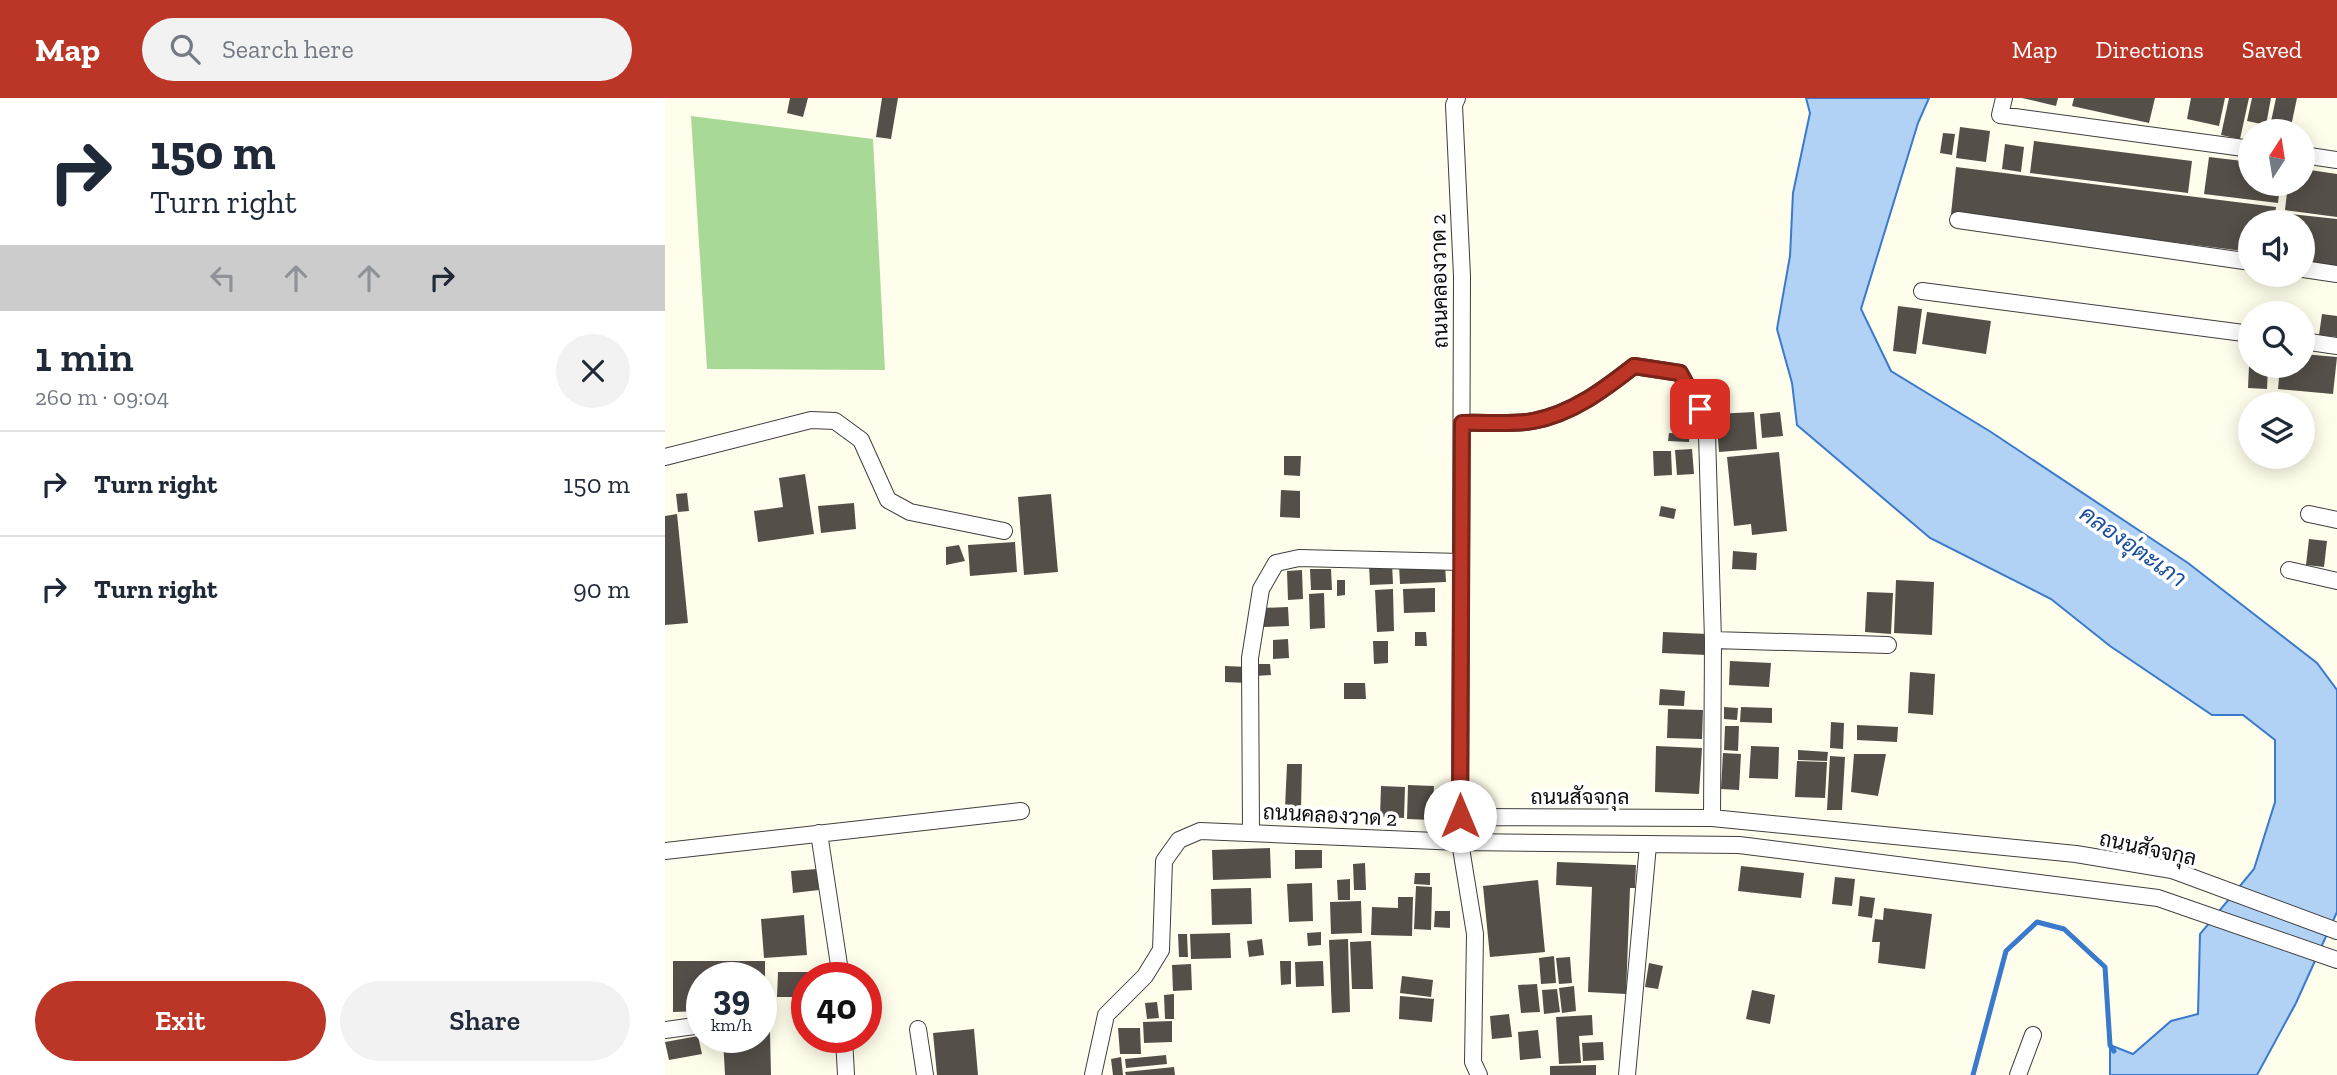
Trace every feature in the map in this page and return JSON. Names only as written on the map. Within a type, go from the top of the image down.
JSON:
[{"type":"street","name":"ถนนคลองวาด 2","points":[[1093,1075],[1106,1015],[1145,976],[1161,950],[1164,861],[1179,839],[1200,831],[1460,842],[1462,276],[1454,105],[1457,98]]},
{"type":"street","points":[[2004,98],[2000,115],[2238,147]]},
{"type":"street","points":[[2315,157],[2337,160]]},
{"type":"street","points":[[1958,220],[2238,260]]},
{"type":"street","points":[[2315,271],[2337,274]]},
{"type":"street","points":[[1922,291],[2238,332]]},
{"type":"street","points":[[2315,343],[2337,346]]},
{"type":"street","points":[[1462,423],[1533,421],[1552,415],[1597,395],[1634,366],[1680,373],[1700,409],[1707,434],[1713,640],[1712,818]]},
{"type":"street","points":[[665,457],[811,420],[835,421],[862,440],[888,500],[910,512],[1004,531]]},
{"type":"street","points":[[2309,514],[2337,520]]},
{"type":"street","points":[[1251,832],[1250,658],[1261,589],[1276,563],[1299,558],[1461,562]]},
{"type":"street","points":[[2289,570],[2337,580]]},
{"type":"street","points":[[1713,640],[1888,645]]},
{"type":"street","points":[[665,851],[1021,811]]},
{"type":"street","name":"ถนนสัจจกุล","points":[[1460,842],[1482,817],[1712,818],[2076,854],[2172,870],[2337,931]]},
{"type":"street","points":[[819,833],[839,962]]},
{"type":"street","points":[[1479,1075],[1473,1062],[1475,934],[1460,842],[1739,845],[2102,888],[2158,898],[2337,960]]},
{"type":"street","points":[[1627,1075],[1647,845]]},
{"type":"street","points":[[665,1030],[686,1027]]},
{"type":"street","points":[[918,1029],[925,1075]]},
{"type":"street","points":[[2018,1075],[2033,1035]]},
{"type":"street","points":[[845,1053],[846,1075]]},
{"type":"green space","points":[[691,116],[873,139],[885,370],[707,369]]},
{"type":"water","name":"คลองอุ่ตะเภา","points":[[1806,98],[1929,98],[1918,123],[1861,309],[1891,371],[1991,432],[2188,563],[2317,663],[2337,690],[2337,912],[2296,1003],[2257,1075],[2110,1075],[2110,1045],[2133,1054],[2171,1021],[2198,1014],[2200,934],[2254,869],[2275,802],[2275,740],[2243,715],[2212,715],[2110,646],[2051,599],[1930,538],[1797,425],[1792,383],[1777,329],[1790,256],[1793,193],[1810,113]]},
{"type":"building","points":[[790,98],[808,98],[803,117],[787,113]]},
{"type":"building","points":[[882,98],[898,98],[891,139],[876,137]]},
{"type":"building","points":[[2022,98],[2058,98],[2056,106]]},
{"type":"building","points":[[2074,98],[2155,98],[2149,123],[2072,106]]},
{"type":"building","points":[[2191,98],[2225,98],[2219,126],[2187,119]]},
{"type":"building","points":[[2229,98],[2249,98],[2244,119],[2238,119],[2238,139],[2221,135]]},
{"type":"building","points":[[2252,98],[2271,98],[2267,119],[2247,119]]},
{"type":"building","points":[[2276,98],[2297,98],[2293,119],[2272,119]]},
{"type":"building","points":[[1960,127],[1990,131],[1986,162],[1956,158]]},
{"type":"building","points":[[1943,133],[1955,134],[1952,155],[1940,153]]},
{"type":"building","points":[[2034,141],[2192,161],[2188,193],[2030,173]]},
{"type":"building","points":[[2005,144],[2024,147],[2021,172],[2002,169]]},
{"type":"building","points":[[2209,157],[2238,160],[2238,196],[2279,196],[2278,203],[2204,194]]},
{"type":"building","points":[[1956,167],[2276,207],[2276,210],[2238,210],[2238,250],[1951,214]]},
{"type":"building","points":[[2315,171],[2337,174],[2337,217],[2315,214],[2315,210],[2285,210],[2287,196],[2315,196]]},
{"type":"building","points":[[2315,217],[2337,219],[2337,269],[2315,266]]},
{"type":"building","points":[[1898,306],[1922,309],[1916,354],[1893,351]]},
{"type":"building","points":[[1927,312],[1991,321],[1986,354],[1922,344]]},
{"type":"building","points":[[2322,314],[2337,316],[2337,337],[2319,335]]},
{"type":"building","points":[[2315,355],[2337,357],[2333,394],[2278,389],[2279,378],[2315,378]]},
{"type":"building","points":[[2248,378],[2267,378],[2267,389],[2248,388]]},
{"type":"building","points":[[1754,412],[1757,449],[1719,452],[1716,414]]},
{"type":"building","points":[[1780,412],[1783,436],[1762,438],[1760,414]]},
{"type":"building","points":[[1669,433],[1690,434],[1689,442],[1668,441]]},
{"type":"building","points":[[1692,449],[1694,474],[1677,475],[1675,450]]},
{"type":"building","points":[[1653,451],[1671,451],[1672,475],[1654,476]]},
{"type":"building","points":[[1779,452],[1787,531],[1752,535],[1751,524],[1734,526],[1727,457]]},
{"type":"building","points":[[1284,456],[1301,456],[1300,476],[1284,475]]},
{"type":"building","points":[[805,474],[814,534],[758,542],[754,511],[783,507],[779,478]]},
{"type":"building","points":[[1281,490],[1300,491],[1300,518],[1280,517]]},
{"type":"building","points":[[687,493],[689,511],[678,512],[676,494]]},
{"type":"building","points":[[1051,494],[1058,572],[1024,575],[1018,497]]},
{"type":"building","points":[[854,503],[856,529],[821,533],[818,506]]},
{"type":"building","points":[[1661,506],[1676,509],[1674,519],[1659,516]]},
{"type":"building","points":[[677,514],[688,623],[665,625],[665,516]]},
{"type":"building","points":[[2309,539],[2327,541],[2324,567],[2306,565]]},
{"type":"building","points":[[1015,542],[1017,572],[970,576],[968,545]]},
{"type":"building","points":[[959,545],[965,561],[946,565],[946,547]]},
{"type":"building","points":[[1733,551],[1757,553],[1756,570],[1732,569]]},
{"type":"building","points":[[1392,563],[1393,584],[1370,585],[1369,564]]},
{"type":"building","points":[[1445,564],[1446,582],[1400,584],[1399,565]]},
{"type":"building","points":[[1310,569],[1331,569],[1332,590],[1311,590]]},
{"type":"building","points":[[1302,570],[1303,599],[1288,600],[1287,571]]},
{"type":"building","points":[[1337,580],[1345,580],[1345,595],[1337,596]]},
{"type":"building","points":[[1896,580],[1934,582],[1932,635],[1894,633]]},
{"type":"building","points":[[1435,588],[1435,612],[1404,613],[1403,589]]},
{"type":"building","points":[[1393,589],[1394,631],[1377,632],[1375,590]]},
{"type":"building","points":[[1867,592],[1893,593],[1891,634],[1865,632]]},
{"type":"building","points":[[1324,593],[1325,628],[1310,629],[1309,594]]},
{"type":"building","points":[[1288,607],[1289,626],[1263,627],[1262,608]]},
{"type":"building","points":[[1415,632],[1426,632],[1427,646],[1415,646]]},
{"type":"building","points":[[1663,632],[1707,634],[1706,655],[1662,653]]},
{"type":"building","points":[[1288,639],[1289,658],[1273,659],[1273,640]]},
{"type":"building","points":[[1373,641],[1388,641],[1388,663],[1374,664]]},
{"type":"building","points":[[1730,661],[1771,663],[1769,687],[1729,685]]},
{"type":"building","points":[[1254,664],[1270,664],[1271,675],[1255,676]]},
{"type":"building","points":[[1225,666],[1248,667],[1247,683],[1225,682]]},
{"type":"building","points":[[1910,672],[1935,674],[1933,715],[1908,713]]},
{"type":"building","points":[[1344,683],[1365,683],[1366,699],[1344,699]]},
{"type":"building","points":[[1660,689],[1685,691],[1684,706],[1659,705]]},
{"type":"building","points":[[1724,707],[1738,708],[1737,720],[1724,719]]},
{"type":"building","points":[[1741,707],[1772,708],[1772,723],[1740,722]]},
{"type":"building","points":[[1668,709],[1703,710],[1702,739],[1667,738]]},
{"type":"building","points":[[1831,722],[1844,723],[1843,749],[1830,748]]},
{"type":"building","points":[[1857,725],[1898,727],[1897,742],[1857,740]]},
{"type":"building","points":[[1725,726],[1739,726],[1738,751],[1724,750]]},
{"type":"building","points":[[1656,746],[1702,748],[1699,794],[1655,792]]},
{"type":"building","points":[[1751,746],[1779,747],[1778,779],[1749,778]]},
{"type":"building","points":[[1798,750],[1828,752],[1827,761],[1798,760]]},
{"type":"building","points":[[1723,753],[1741,754],[1739,790],[1721,789]]},
{"type":"building","points":[[1854,754],[1886,754],[1878,796],[1851,792]]},
{"type":"building","points":[[1830,756],[1845,757],[1842,810],[1827,810]]},
{"type":"building","points":[[1797,761],[1827,762],[1825,798],[1795,797]]},
{"type":"building","points":[[1287,764],[1302,764],[1301,809],[1285,808]]},
{"type":"building","points":[[1408,785],[1434,786],[1432,820],[1407,819]]},
{"type":"building","points":[[1381,786],[1405,787],[1404,818],[1380,817]]},
{"type":"building","points":[[1270,848],[1271,878],[1213,880],[1212,850]]},
{"type":"building","points":[[1295,850],[1322,850],[1322,868],[1295,869]]},
{"type":"building","points":[[1557,862],[1636,865],[1635,888],[1630,888],[1626,994],[1588,992],[1592,887],[1556,885]]},
{"type":"building","points":[[1365,863],[1366,890],[1354,890],[1353,864]]},
{"type":"building","points":[[1741,866],[1804,873],[1801,898],[1738,891]]},
{"type":"building","points":[[817,869],[819,890],[793,893],[791,871]]},
{"type":"building","points":[[1415,873],[1430,873],[1430,885],[1414,884]]},
{"type":"building","points":[[1835,877],[1855,879],[1852,906],[1832,904]]},
{"type":"building","points":[[1350,879],[1350,900],[1338,900],[1337,880]]},
{"type":"building","points":[[1538,880],[1545,952],[1490,957],[1483,886]]},
{"type":"building","points":[[1312,883],[1313,921],[1289,922],[1287,884]]},
{"type":"building","points":[[1416,886],[1432,887],[1431,930],[1414,929]]},
{"type":"building","points":[[1251,888],[1252,924],[1212,925],[1211,889]]},
{"type":"building","points":[[1860,896],[1875,898],[1872,918],[1858,916]]},
{"type":"building","points":[[1398,897],[1413,897],[1412,936],[1371,935],[1372,907],[1398,908]]},
{"type":"building","points":[[1361,901],[1362,933],[1331,934],[1330,902]]},
{"type":"building","points":[[1884,908],[1932,914],[1925,969],[1878,963],[1880,942],[1872,942],[1875,919],[1883,920]]},
{"type":"building","points":[[1435,911],[1450,911],[1450,928],[1434,927]]},
{"type":"building","points":[[804,915],[807,955],[764,958],[761,919]]},
{"type":"building","points":[[1321,932],[1321,945],[1308,946],[1307,933]]},
{"type":"building","points":[[1230,933],[1231,958],[1191,959],[1190,934]]},
{"type":"building","points":[[1178,934],[1187,934],[1188,957],[1179,957]]},
{"type":"building","points":[[1262,939],[1264,955],[1249,957],[1247,941]]},
{"type":"building","points":[[1348,939],[1350,1012],[1332,1013],[1329,940]]},
{"type":"building","points":[[1371,941],[1373,989],[1352,989],[1350,942]]},
{"type":"building","points":[[1554,956],[1556,983],[1541,984],[1539,958]]},
{"type":"building","points":[[1570,957],[1572,983],[1559,984],[1556,958]]},
{"type":"building","points":[[673,961],[765,961],[686,962],[686,1012],[673,1012]]},
{"type":"building","points":[[1280,961],[1291,961],[1291,984],[1281,985]]},
{"type":"building","points":[[1323,961],[1324,986],[1296,987],[1295,962]]},
{"type":"building","points":[[1649,963],[1663,966],[1658,989],[1645,987]]},
{"type":"building","points":[[1191,964],[1192,990],[1173,991],[1172,965]]},
{"type":"building","points":[[778,972],[791,972],[791,997],[777,997]]},
{"type":"building","points":[[1402,976],[1433,980],[1431,997],[1400,993]]},
{"type":"building","points":[[1537,984],[1540,1012],[1521,1013],[1518,985]]},
{"type":"building","points":[[1574,986],[1576,1011],[1562,1013],[1559,988]]},
{"type":"building","points":[[1557,989],[1560,1012],[1544,1014],[1542,990]]},
{"type":"building","points":[[1752,990],[1775,995],[1770,1024],[1746,1019]]},
{"type":"building","points":[[1174,994],[1174,1019],[1165,1019],[1164,995]]},
{"type":"building","points":[[1400,996],[1434,999],[1432,1022],[1399,1019]]},
{"type":"building","points":[[1157,1002],[1159,1018],[1147,1019],[1145,1003]]},
{"type":"building","points":[[1509,1014],[1512,1037],[1492,1039],[1490,1016]]},
{"type":"building","points":[[1592,1015],[1593,1035],[1579,1036],[1581,1063],[1559,1064],[1556,1017]]},
{"type":"building","points":[[1172,1021],[1172,1042],[1144,1043],[1143,1022]]},
{"type":"building","points":[[1118,1028],[1140,1028],[1141,1054],[1120,1054]]},
{"type":"building","points":[[974,1029],[978,1075],[937,1075],[933,1033]]},
{"type":"building","points":[[1538,1030],[1541,1058],[1520,1060],[1518,1032]]},
{"type":"building","points":[[686,1038],[686,1053],[702,1054],[669,1060],[665,1042]]},
{"type":"building","points":[[1603,1042],[1604,1060],[1583,1061],[1582,1043]]},
{"type":"building","points":[[724,1053],[770,1053],[771,1075],[725,1075]]},
{"type":"building","points":[[1166,1055],[1167,1064],[1126,1068],[1125,1059]]},
{"type":"building","points":[[1121,1057],[1123,1075],[1113,1075],[1111,1059]]},
{"type":"building","points":[[1596,1065],[1596,1075],[1550,1075],[1550,1066]]},
{"type":"building","points":[[1174,1067],[1175,1075],[1126,1075],[1125,1072]]},
{"type":"waterway","points":[[1973,1075],[2006,951],[2037,922],[2064,929],[2105,967],[2110,1045],[2114,1051]]},
{"type":"route","points":[[1460,816],[1462,423],[1533,421],[1561,412],[1597,395],[1634,366],[1680,373],[1700,409]]}]
